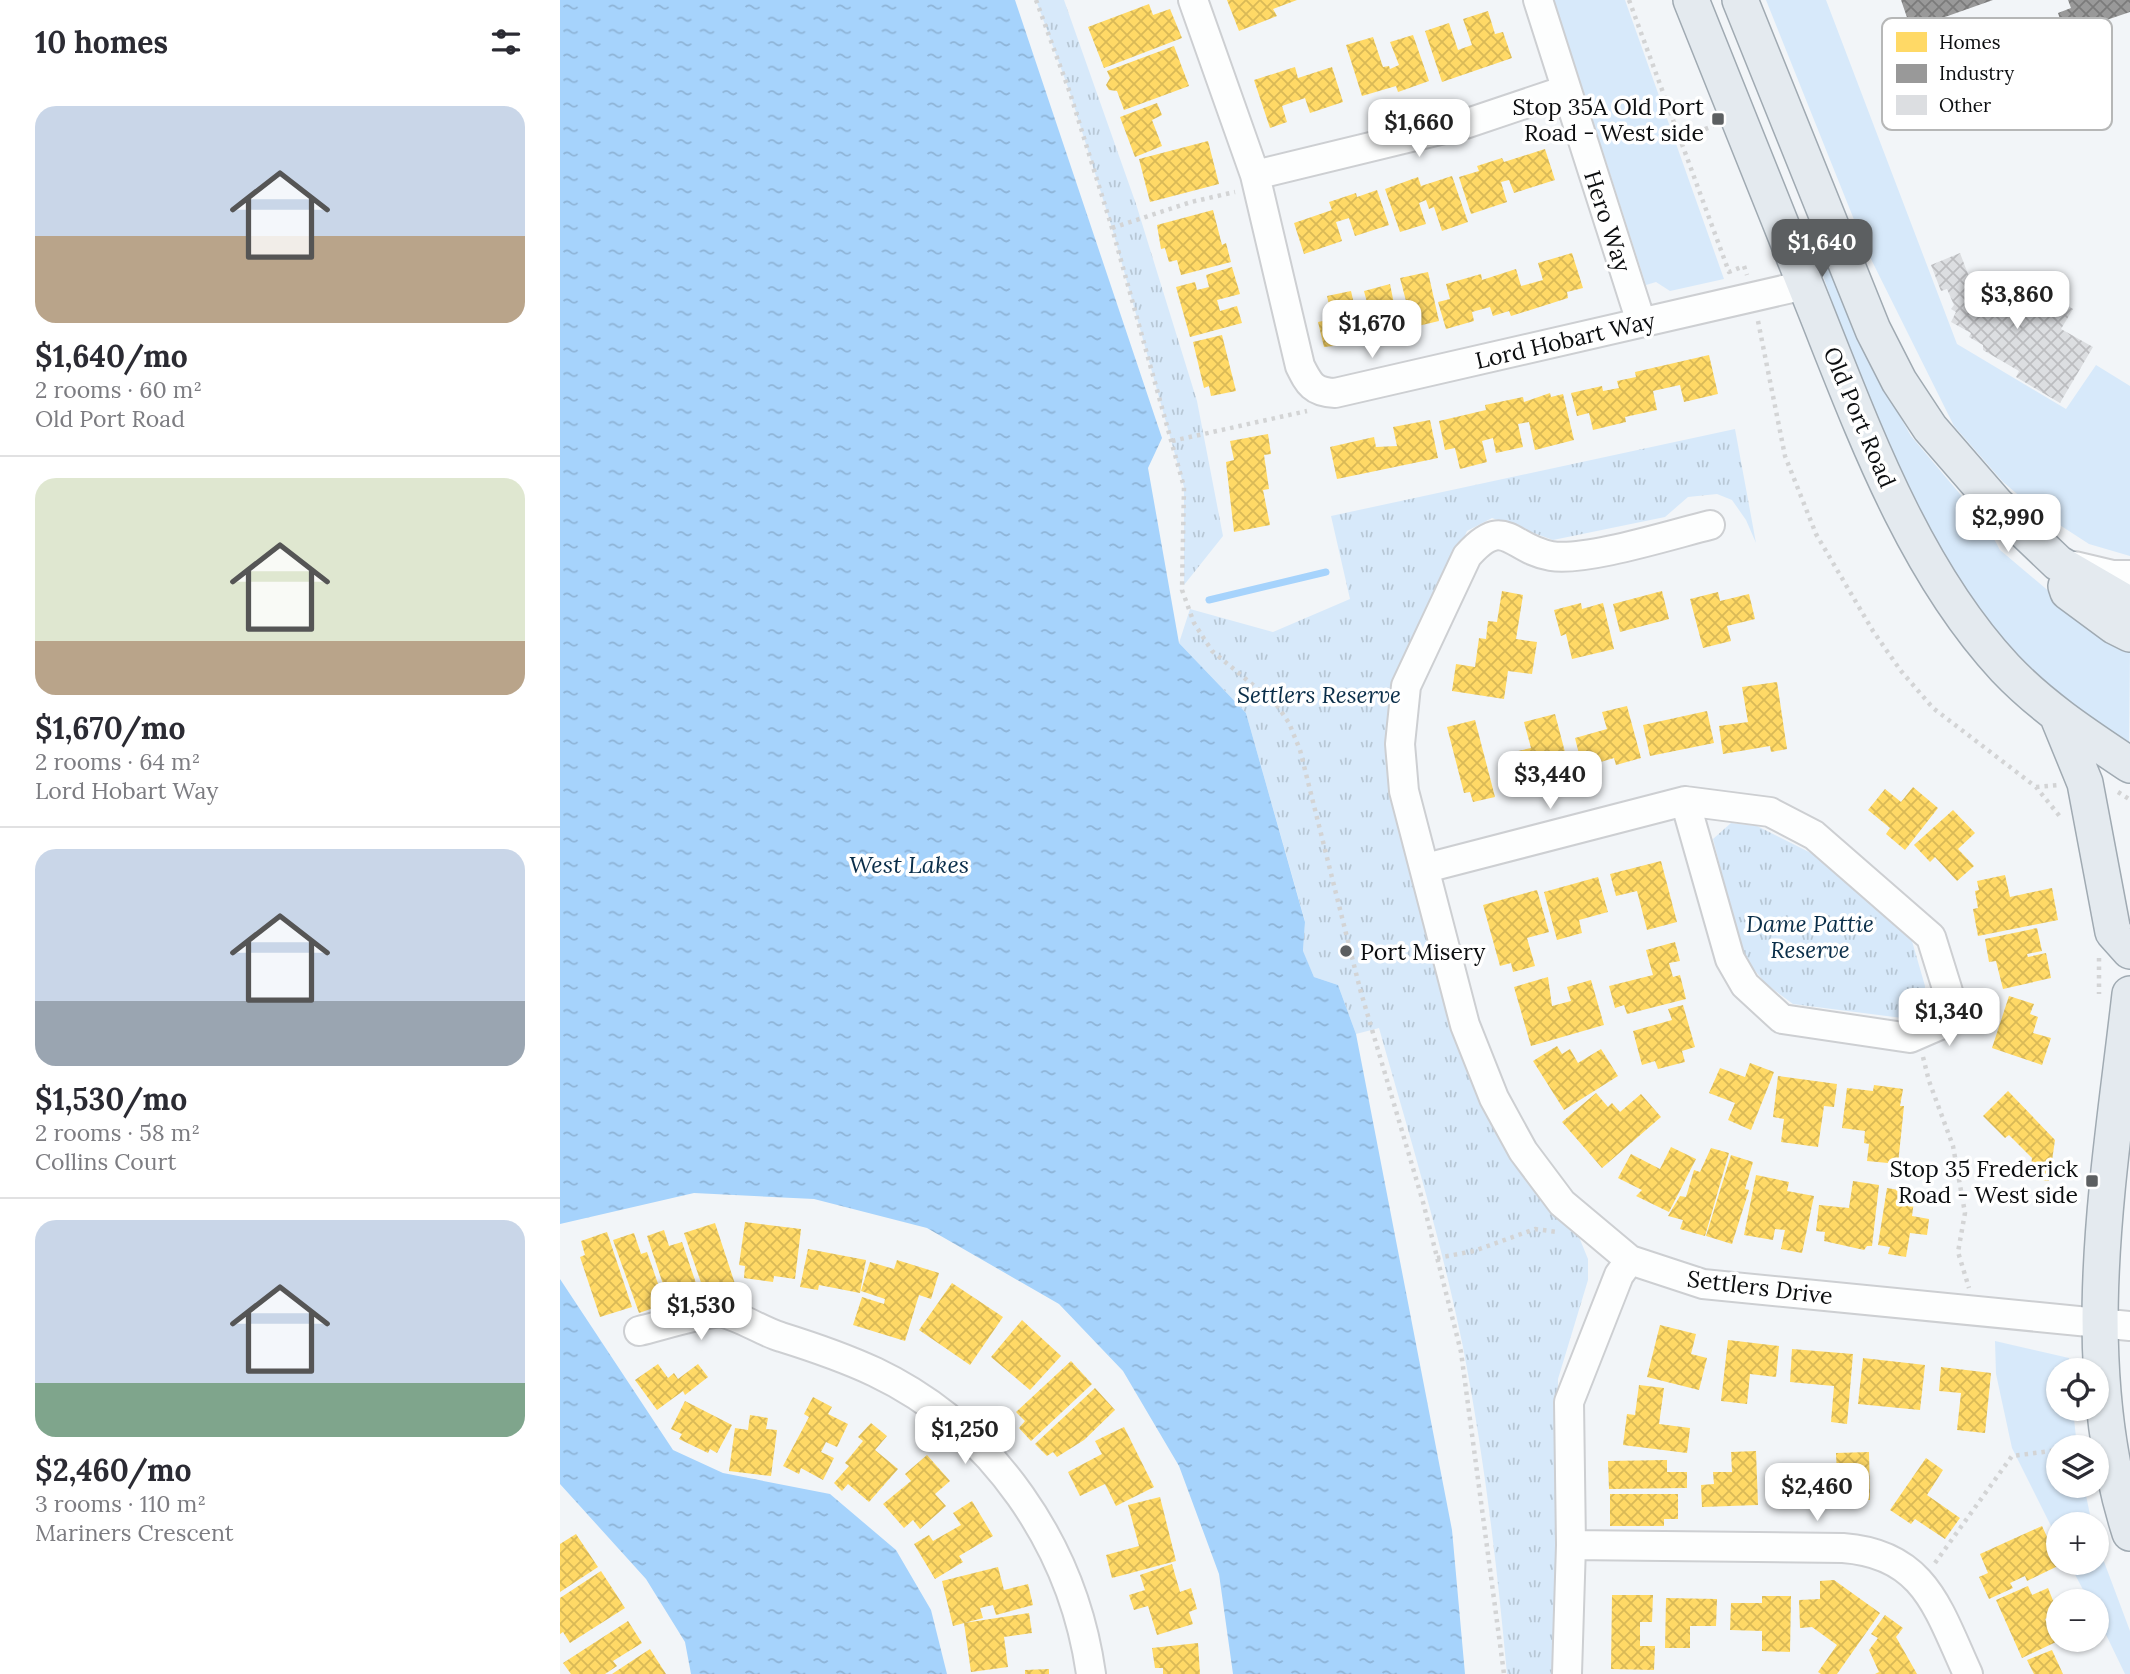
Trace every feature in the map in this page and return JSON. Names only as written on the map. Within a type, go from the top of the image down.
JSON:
[{"type":"main road","name":"Old Port Road","points":[[1691,0],[1890,489],[1931,563],[1975,632],[2006,668],[2058,717],[2130,765]]},
{"type":"main road","name":"Old Port Road","points":[[1740,0],[1873,330],[1899,381],[1930,428],[1996,504],[2059,563],[2130,605]]},
{"type":"main road","points":[[2059,563],[2068,592],[2114,626],[2130,634]]},
{"type":"main road","points":[[2058,717],[2085,783],[2113,932],[2114,954]]},
{"type":"main road","points":[[2114,1000],[2108,1188],[2115,1325],[2105,1427],[2111,1466],[2130,1533]]},
{"type":"street","name":"Lord Hobart Way","points":[[1193,0],[1257,185],[1300,366],[1309,385],[1319,393],[1335,393],[1805,285]]},
{"type":"street","name":"Hero Way","points":[[1538,0],[1640,322]]},
{"type":"street","points":[[1257,185],[1465,124],[1566,90]]},
{"type":"street","name":"Settlers Drive","points":[[1710,525],[1583,555],[1552,556],[1502,534],[1482,540],[1467,556],[1406,686],[1400,744],[1404,791],[1465,1025],[1494,1098],[1523,1151],[1562,1203],[1630,1260],[1703,1284],[2115,1325]]},
{"type":"street","points":[[2059,563],[2113,575],[2130,575]]},
{"type":"street","points":[[1426,868],[1685,801],[1770,812],[1814,835],[1931,937],[1950,998],[1940,1025],[1910,1038],[1782,1019],[1745,985],[1730,959],[1685,801]]},
{"type":"street","points":[[1567,1674],[1571,1545],[1569,1402],[1619,1275],[1630,1260]]},
{"type":"street","points":[[639,1331],[722,1313],[765,1332],[876,1372],[928,1403],[980,1446],[1021,1494],[1050,1545],[1073,1598],[1091,1674]]},
{"type":"street","points":[[1571,1545],[1864,1549],[1886,1556],[1922,1581],[1968,1674]]},
{"type":"path","points":[[1036,0],[1070,93],[1112,228],[1184,487],[1182,590],[1194,623],[1212,650],[1276,704],[1289,723],[1300,750],[1360,989],[1461,1352],[1504,1674]]},
{"type":"path","points":[[1629,0],[1729,272],[1744,266],[1749,284]]},
{"type":"path","points":[[1681,138],[1717,124]]},
{"type":"path","points":[[1112,228],[1241,190],[1244,199],[1257,185]]},
{"type":"path","points":[[1756,311],[1785,456],[1816,534],[1872,631],[1901,671],[1933,708],[2036,787],[2068,826]]},
{"type":"path","points":[[1172,441],[1311,411]]},
{"type":"path","points":[[2114,954],[2114,1000]]},
{"type":"path","points":[[1918,1034],[1929,1081],[1953,1146],[1965,1213],[1958,1252],[1979,1312]]},
{"type":"path","points":[[1437,1258],[1474,1251],[1535,1229],[1568,1233]]},
{"type":"path","points":[[1922,1581],[2012,1455],[2046,1451]]},
{"type":"green space","points":[[1036,0],[1064,0],[1136,204],[1197,401],[1223,536],[1184,585],[1184,487],[1112,228],[1070,93]]},
{"type":"green space","points":[[1554,0],[1625,0],[1724,279],[1670,291],[1656,282],[1646,285]]},
{"type":"green space","points":[[1766,0],[1826,0],[1957,344],[2066,409],[2096,365],[2130,386],[2130,556],[2089,544],[2035,509],[2003,482],[1954,426],[1865,247]]},
{"type":"green space","points":[[1815,240],[1837,284],[1868,360],[1911,436],[1987,526],[2000,550],[2051,593],[2130,647],[2129,750],[2073,708],[2042,680],[2000,634],[1963,584],[1931,531],[1876,417],[1811,242]]},
{"type":"green space","name":"Settlers Reserve","points":[[1735,429],[1756,543],[1746,520],[1732,500],[1717,494],[1688,497],[1665,517],[1553,540],[1492,518],[1467,531],[1402,670],[1391,780],[1542,1200],[1579,1237],[1588,1259],[1588,1280],[1558,1379],[1555,1674],[1507,1674],[1489,1510],[1463,1347],[1435,1227],[1379,1028],[1356,1034],[1338,985],[1314,977],[1303,952],[1305,921],[1246,713],[1179,643],[1190,609],[1273,632],[1350,599],[1331,516]]},
{"type":"green space","name":"Dame Pattie Reserve","points":[[1731,823],[1757,826],[1819,857],[1912,941],[1925,986],[1923,1010],[1902,1018],[1793,1004],[1766,984],[1743,956],[1713,839]]},
{"type":"green space","points":[[1995,1341],[2069,1358],[2046,1358],[2046,1421],[2074,1421],[2076,1435],[2046,1435],[2046,1498],[2087,1498],[2089,1512],[2046,1512],[2046,1516],[2012,1448],[1996,1374]]},
{"type":"green space","points":[[2075,1575],[2109,1575],[2130,1631],[2130,1674],[2125,1674],[2109,1641],[2109,1589],[2083,1589]]},
{"type":"water","name":"West Lakes","points":[[560,0],[1015,0],[1162,438],[1148,468],[1179,643],[1246,713],[1305,922],[1303,951],[1314,977],[1338,985],[1356,1034],[1452,1530],[1465,1674],[1233,1674],[1219,1574],[1179,1466],[1123,1371],[1059,1304],[927,1228],[814,1199],[694,1193],[560,1224]]},
{"type":"water","points":[[560,1279],[673,1450],[723,1473],[830,1494],[896,1550],[931,1610],[947,1674],[691,1674],[685,1642],[646,1579],[560,1484]]},
{"type":"building: Homes","points":[[1227,0],[1297,0],[1273,9],[1277,16],[1239,31]]},
{"type":"building: Homes","points":[[1149,4],[1153,15],[1170,9],[1182,38],[1104,68],[1088,27]]},
{"type":"building: Homes","points":[[1488,11],[1495,34],[1503,32],[1512,58],[1442,82],[1425,31],[1449,23],[1458,50],[1472,45],[1463,19]]},
{"type":"building: Homes","points":[[1413,35],[1429,81],[1398,92],[1396,86],[1362,96],[1346,45],[1373,37],[1383,67],[1389,66],[1390,69],[1399,65],[1390,42]]},
{"type":"building: Homes","points":[[1174,46],[1189,86],[1124,110],[1117,91],[1109,90],[1106,85],[1110,78],[1107,71]]},
{"type":"building: Homes","points":[[1295,67],[1298,78],[1332,67],[1343,102],[1310,113],[1305,98],[1282,106],[1287,122],[1270,128],[1254,80]]},
{"type":"building: Homes","points":[[1157,103],[1162,115],[1152,120],[1162,146],[1135,157],[1120,117]]},
{"type":"building: Homes","points":[[1208,141],[1219,184],[1150,202],[1139,159]]},
{"type":"building: Homes","points":[[1545,149],[1555,180],[1514,193],[1509,180],[1501,182],[1507,202],[1471,214],[1459,177],[1479,171],[1477,166],[1502,158],[1504,162]]},
{"type":"building: Homes","points":[[1452,176],[1468,222],[1442,231],[1434,207],[1429,209],[1426,200],[1419,203],[1426,224],[1400,232],[1385,189],[1418,177],[1421,186]]},
{"type":"building: Homes","points":[[1377,190],[1389,225],[1355,236],[1349,218],[1336,222],[1342,241],[1304,254],[1294,223],[1332,210],[1329,202],[1356,193],[1357,197]]},
{"type":"building: Homes","points":[[1213,210],[1222,245],[1226,243],[1231,262],[1181,275],[1177,260],[1169,262],[1165,248],[1161,249],[1157,225]]},
{"type":"building: Homes","points":[[1572,253],[1583,288],[1567,292],[1568,298],[1511,316],[1509,311],[1493,316],[1490,307],[1472,312],[1474,321],[1446,329],[1438,302],[1450,299],[1446,284],[1481,274],[1482,280],[1516,269],[1521,286],[1543,280],[1538,263]]},
{"type":"building: Homes","points":[[1232,267],[1240,294],[1217,300],[1220,311],[1237,306],[1242,323],[1190,337],[1176,287],[1195,282],[1197,290],[1209,287],[1206,275]]},
{"type":"building: Homes","points":[[1428,272],[1439,321],[1401,330],[1402,334],[1389,337],[1390,339],[1372,343],[1371,340],[1363,342],[1361,337],[1351,339],[1352,344],[1324,347],[1318,322],[1332,319],[1327,296],[1351,291],[1357,317],[1370,314],[1364,291],[1390,284],[1394,304],[1406,301],[1400,278]]},
{"type":"building: Homes","points":[[1222,335],[1236,391],[1211,396],[1209,386],[1204,388],[1193,342]]},
{"type":"building: Homes","points":[[1709,355],[1718,394],[1684,402],[1680,385],[1653,391],[1657,410],[1625,417],[1626,422],[1593,430],[1589,413],[1577,416],[1571,393],[1602,386],[1603,391],[1619,388],[1617,381],[1636,377],[1635,372]]},
{"type":"building: Homes","points":[[1550,393],[1551,397],[1563,394],[1574,440],[1535,450],[1529,422],[1518,424],[1523,447],[1496,453],[1493,438],[1482,441],[1487,462],[1460,469],[1455,448],[1445,450],[1439,421],[1486,410],[1485,405],[1523,397],[1524,402]]},
{"type":"building: Homes","points":[[1430,420],[1438,458],[1337,479],[1330,447],[1374,437],[1376,447],[1397,446],[1393,427]]},
{"type":"building: Homes","points":[[1268,434],[1271,454],[1264,455],[1269,489],[1263,490],[1270,525],[1234,532],[1226,462],[1234,460],[1230,441]]},
{"type":"building: Homes","points":[[1502,591],[1523,595],[1516,639],[1537,642],[1532,674],[1508,671],[1504,699],[1452,691],[1456,664],[1475,667],[1479,638],[1486,639],[1488,621],[1497,622]]},
{"type":"building: Homes","points":[[1662,591],[1669,619],[1620,632],[1613,604]]},
{"type":"building: Homes","points":[[1718,592],[1720,601],[1749,594],[1755,619],[1727,626],[1731,641],[1703,648],[1690,599]]},
{"type":"building: Homes","points":[[1581,603],[1582,609],[1603,603],[1614,649],[1572,659],[1566,634],[1561,636],[1554,610]]},
{"type":"building: Homes","points":[[1777,682],[1787,749],[1771,752],[1770,746],[1723,754],[1719,726],[1748,722],[1742,687]]},
{"type":"building: Homes","points":[[1627,706],[1641,758],[1616,765],[1614,758],[1594,764],[1599,784],[1578,790],[1573,768],[1582,766],[1575,738],[1607,729],[1602,712]]},
{"type":"building: Homes","points":[[1707,711],[1714,743],[1650,756],[1643,725]]},
{"type":"building: Homes","points":[[1555,714],[1571,775],[1549,781],[1547,772],[1512,780],[1505,754],[1531,748],[1524,722]]},
{"type":"building: Homes","points":[[1475,720],[1495,797],[1473,802],[1470,792],[1464,793],[1447,727]]},
{"type":"building: Homes","points":[[1913,787],[1938,808],[1905,850],[1886,834],[1890,828],[1868,810],[1885,789],[1901,802]]},
{"type":"building: Homes","points":[[1953,810],[1975,833],[1958,849],[1974,866],[1957,881],[1935,857],[1930,862],[1914,845]]},
{"type":"building: Homes","points":[[1661,861],[1677,922],[1647,930],[1637,891],[1616,896],[1610,874]]},
{"type":"building: Homes","points":[[2005,875],[2010,897],[2052,888],[2058,920],[1978,936],[1973,909],[1978,908],[1975,891],[1979,890],[1977,881]]},
{"type":"building: Homes","points":[[1598,877],[1608,912],[1579,920],[1582,933],[1557,940],[1544,892]]},
{"type":"building: Homes","points":[[1537,890],[1549,932],[1527,938],[1535,966],[1513,972],[1511,963],[1500,966],[1483,905]]},
{"type":"building: Homes","points":[[2037,928],[2042,951],[2027,954],[2028,957],[2046,953],[2051,978],[2003,989],[1996,961],[1989,962],[1985,939]]},
{"type":"building: Homes","points":[[1675,942],[1680,961],[1669,963],[1673,977],[1680,975],[1686,999],[1627,1014],[1624,1005],[1615,1008],[1609,986],[1653,975],[1646,950]]},
{"type":"building: Homes","points":[[1548,977],[1552,1006],[1571,1001],[1567,987],[1591,980],[1604,1025],[1531,1046],[1514,987]]},
{"type":"building: Homes","points":[[2009,996],[2034,1004],[2030,1014],[2038,1017],[2033,1033],[2051,1038],[2042,1065],[1992,1048]]},
{"type":"building: Homes","points":[[1683,1005],[1695,1047],[1682,1051],[1685,1062],[1658,1069],[1655,1061],[1642,1065],[1633,1031],[1672,1020],[1668,1009]]},
{"type":"building: Homes","points":[[1557,1046],[1562,1054],[1570,1049],[1578,1063],[1601,1049],[1618,1076],[1564,1110],[1533,1061]]},
{"type":"building: Homes","points":[[1750,1063],[1774,1072],[1751,1130],[1728,1120],[1735,1103],[1709,1093],[1720,1068],[1745,1077]]},
{"type":"building: Homes","points":[[1778,1076],[1837,1084],[1834,1107],[1824,1106],[1818,1147],[1781,1142],[1784,1119],[1773,1117]]},
{"type":"building: Homes","points":[[1874,1085],[1903,1089],[1900,1106],[1904,1106],[1898,1164],[1867,1161],[1869,1144],[1864,1143],[1865,1131],[1842,1128],[1847,1088],[1873,1091]]},
{"type":"building: Homes","points":[[2008,1091],[2055,1140],[2049,1181],[2029,1178],[2032,1158],[2009,1135],[2005,1138],[1983,1116]]},
{"type":"building: Homes","points":[[1596,1093],[1608,1107],[1612,1103],[1620,1112],[1641,1094],[1661,1117],[1602,1168],[1562,1122]]},
{"type":"building: Homes","points":[[1671,1147],[1696,1159],[1669,1212],[1636,1196],[1642,1190],[1618,1178],[1631,1154],[1660,1169]]},
{"type":"building: Homes","points":[[1711,1148],[1729,1153],[1705,1236],[1680,1229],[1683,1220],[1668,1216],[1680,1196],[1686,1197],[1694,1170],[1700,1172]]},
{"type":"building: Homes","points":[[1731,1155],[1753,1162],[1745,1189],[1749,1190],[1732,1244],[1706,1236]]},
{"type":"building: Homes","points":[[1756,1175],[1789,1182],[1787,1191],[1814,1196],[1802,1253],[1781,1249],[1785,1230],[1775,1229],[1773,1240],[1744,1235]]},
{"type":"building: Homes","points":[[1853,1181],[1879,1185],[1872,1246],[1867,1246],[1864,1250],[1824,1241],[1825,1232],[1816,1231],[1819,1205],[1849,1208]]},
{"type":"building: Homes","points":[[1887,1188],[1915,1193],[1912,1216],[1929,1219],[1927,1235],[1910,1233],[1906,1257],[1888,1254],[1890,1247],[1878,1245]]},
{"type":"building: Homes","points":[[745,1222],[801,1229],[795,1279],[774,1276],[773,1282],[744,1278],[745,1266],[739,1265]]},
{"type":"building: Homes","points":[[715,1223],[737,1290],[707,1300],[684,1233]]},
{"type":"building: Homes","points":[[664,1230],[669,1246],[682,1242],[701,1298],[671,1308],[647,1236]]},
{"type":"building: Homes","points":[[607,1232],[632,1307],[600,1317],[580,1257],[585,1255],[581,1241]]},
{"type":"building: Homes","points":[[634,1233],[641,1254],[647,1252],[665,1304],[639,1313],[613,1240]]},
{"type":"building: Homes","points":[[808,1249],[866,1260],[860,1293],[819,1285],[818,1290],[800,1287]]},
{"type":"building: Homes","points":[[897,1260],[939,1273],[931,1299],[919,1295],[905,1341],[853,1325],[862,1297],[884,1304],[885,1299],[861,1291],[870,1262],[894,1269]]},
{"type":"building: Homes","points":[[952,1283],[1003,1317],[970,1365],[919,1330]]},
{"type":"building: Homes","points":[[1022,1320],[1061,1356],[1030,1390],[991,1357]]},
{"type":"building: Homes","points":[[1660,1325],[1696,1334],[1691,1354],[1707,1358],[1699,1390],[1647,1377]]},
{"type":"building: Homes","points":[[1728,1340],[1779,1346],[1776,1377],[1750,1374],[1747,1404],[1721,1401]]},
{"type":"building: Homes","points":[[1792,1349],[1853,1354],[1847,1424],[1831,1422],[1834,1386],[1790,1382]]},
{"type":"building: Homes","points":[[1863,1358],[1925,1365],[1920,1410],[1858,1404]]},
{"type":"building: Homes","points":[[1071,1361],[1092,1384],[1031,1441],[1019,1428],[1025,1421],[1016,1412]]},
{"type":"building: Homes","points":[[658,1364],[668,1378],[674,1373],[678,1379],[698,1364],[708,1377],[685,1395],[683,1391],[657,1410],[635,1380]]},
{"type":"building: Homes","points":[[1941,1367],[1991,1373],[1985,1433],[1957,1430],[1961,1393],[1939,1391]]},
{"type":"building: Homes","points":[[1639,1385],[1664,1388],[1659,1424],[1690,1428],[1687,1453],[1623,1445],[1627,1414],[1635,1415]]},
{"type":"building: Homes","points":[[1095,1388],[1115,1410],[1084,1440],[1057,1457],[1053,1452],[1047,1456],[1035,1444]]},
{"type":"building: Homes","points":[[813,1397],[832,1407],[828,1414],[848,1424],[837,1447],[826,1442],[821,1452],[834,1458],[823,1480],[801,1468],[799,1474],[783,1466],[809,1417],[804,1414]]},
{"type":"building: Homes","points":[[685,1401],[732,1425],[717,1453],[710,1449],[708,1453],[679,1439],[682,1434],[671,1429]]},
{"type":"building: Homes","points":[[750,1415],[768,1418],[766,1429],[777,1430],[771,1476],[729,1471],[735,1428],[748,1430]]},
{"type":"building: Homes","points":[[871,1423],[887,1436],[875,1450],[898,1469],[869,1502],[848,1484],[842,1491],[834,1483],[849,1466],[845,1463],[863,1441],[858,1437]]},
{"type":"building: Homes","points":[[1124,1427],[1154,1487],[1116,1506],[1105,1484],[1080,1496],[1068,1472],[1102,1454],[1095,1441]]},
{"type":"building: Homes","points":[[1756,1451],[1758,1505],[1702,1507],[1701,1485],[1714,1484],[1713,1472],[1732,1472],[1731,1452]]},
{"type":"building: Homes","points":[[1869,1452],[1870,1500],[1838,1500],[1836,1453]]},
{"type":"building: Homes","points":[[927,1455],[950,1481],[935,1494],[946,1506],[920,1529],[913,1520],[904,1528],[883,1504],[911,1481],[905,1474]]},
{"type":"building: Homes","points":[[1926,1458],[1943,1470],[1927,1495],[1960,1518],[1945,1539],[1915,1519],[1911,1524],[1890,1510]]},
{"type":"building: Homes","points":[[1667,1460],[1667,1472],[1687,1472],[1687,1488],[1609,1489],[1608,1461]]},
{"type":"building: Homes","points":[[1825,1470],[1825,1503],[1775,1504],[1775,1493],[1766,1493],[1766,1471]]},
{"type":"building: Homes","points":[[1610,1494],[1678,1494],[1678,1519],[1664,1519],[1664,1526],[1610,1526]]},
{"type":"building: Homes","points":[[1160,1497],[1176,1561],[1112,1578],[1106,1555],[1139,1546],[1128,1505]]},
{"type":"building: Homes","points":[[972,1501],[993,1536],[959,1556],[963,1562],[935,1579],[914,1544],[929,1535],[933,1541],[961,1525],[953,1513]]},
{"type":"building: Homes","points":[[2042,1526],[2046,1535],[2046,1572],[2027,1581],[2025,1576],[2010,1583],[2013,1588],[1989,1599],[1979,1577],[1988,1573],[1980,1554]]},
{"type":"building: Homes","points":[[576,1534],[598,1567],[560,1592],[560,1544]]},
{"type":"building: Homes","points":[[1172,1564],[1180,1592],[1191,1588],[1197,1609],[1189,1612],[1193,1624],[1157,1635],[1148,1606],[1134,1610],[1129,1595],[1145,1590],[1140,1575]]},
{"type":"building: Homes","points":[[998,1567],[1004,1590],[1028,1584],[1033,1605],[996,1615],[993,1605],[980,1608],[983,1618],[953,1626],[942,1581]]},
{"type":"building: Homes","points":[[601,1571],[625,1608],[570,1643],[563,1632],[560,1634],[560,1598]]},
{"type":"building: Homes","points":[[1834,1580],[1880,1613],[1837,1674],[1821,1674],[1818,1672],[1837,1645],[1812,1627],[1800,1628],[1799,1600],[1820,1599],[1820,1581]]},
{"type":"building: Homes","points":[[2028,1586],[2032,1595],[2048,1588],[2046,1647],[2022,1658],[1996,1600]]},
{"type":"building: Homes","points":[[1612,1595],[1653,1595],[1652,1622],[1640,1622],[1640,1646],[1655,1646],[1654,1670],[1611,1669]]},
{"type":"building: Homes","points":[[1762,1596],[1791,1596],[1790,1652],[1762,1651],[1762,1631],[1730,1630],[1731,1603],[1762,1603]]},
{"type":"building: Homes","points":[[1666,1598],[1717,1599],[1716,1626],[1690,1626],[1690,1648],[1665,1648]]},
{"type":"building: Homes","points":[[1029,1613],[1032,1633],[1004,1637],[1008,1667],[971,1672],[964,1623]]},
{"type":"building: Homes","points":[[1885,1615],[1903,1628],[1896,1637],[1917,1674],[1875,1674],[1879,1672],[1869,1650],[1878,1638],[1871,1634]]},
{"type":"building: Homes","points":[[628,1621],[642,1643],[613,1661],[617,1666],[605,1674],[571,1674],[563,1663]]},
{"type":"building: Homes","points":[[1198,1643],[1200,1674],[1163,1674],[1163,1668],[1155,1668],[1152,1648]]},
{"type":"building: Homes","points":[[650,1649],[666,1674],[612,1674]]},
{"type":"building: Homes","points":[[2053,1652],[2063,1674],[2034,1674],[2027,1660]]},
{"type":"building: Homes","points":[[1049,1669],[1049,1674],[1025,1674],[1025,1670]]},
{"type":"building: Industry","points":[[1901,0],[1993,0],[1942,18],[1907,18]]},
{"type":"building: Industry","points":[[2068,0],[2130,0],[2130,12],[2112,18],[2060,18],[2058,13],[2071,8]]},
{"type":"building: Other","points":[[1960,253],[1971,282],[2028,315],[2042,291],[2073,309],[2061,329],[2093,347],[2060,403],[2016,377],[2019,371],[1983,350],[1983,345],[1969,337],[1971,333],[1951,322],[1956,312],[1951,309],[1954,305],[1947,289],[1941,291],[1931,265]]},
{"type":"waterway","points":[[1209,600],[1326,572]]},
{"type":"place","name":"Stop 35A Old Port Road - West side","points":[[1718,119]]},
{"type":"place","name":"Port Misery","points":[[1346,951]]},
{"type":"place","name":"Stop 35 Frederick Road - West side","points":[[2092,1181]]}]
